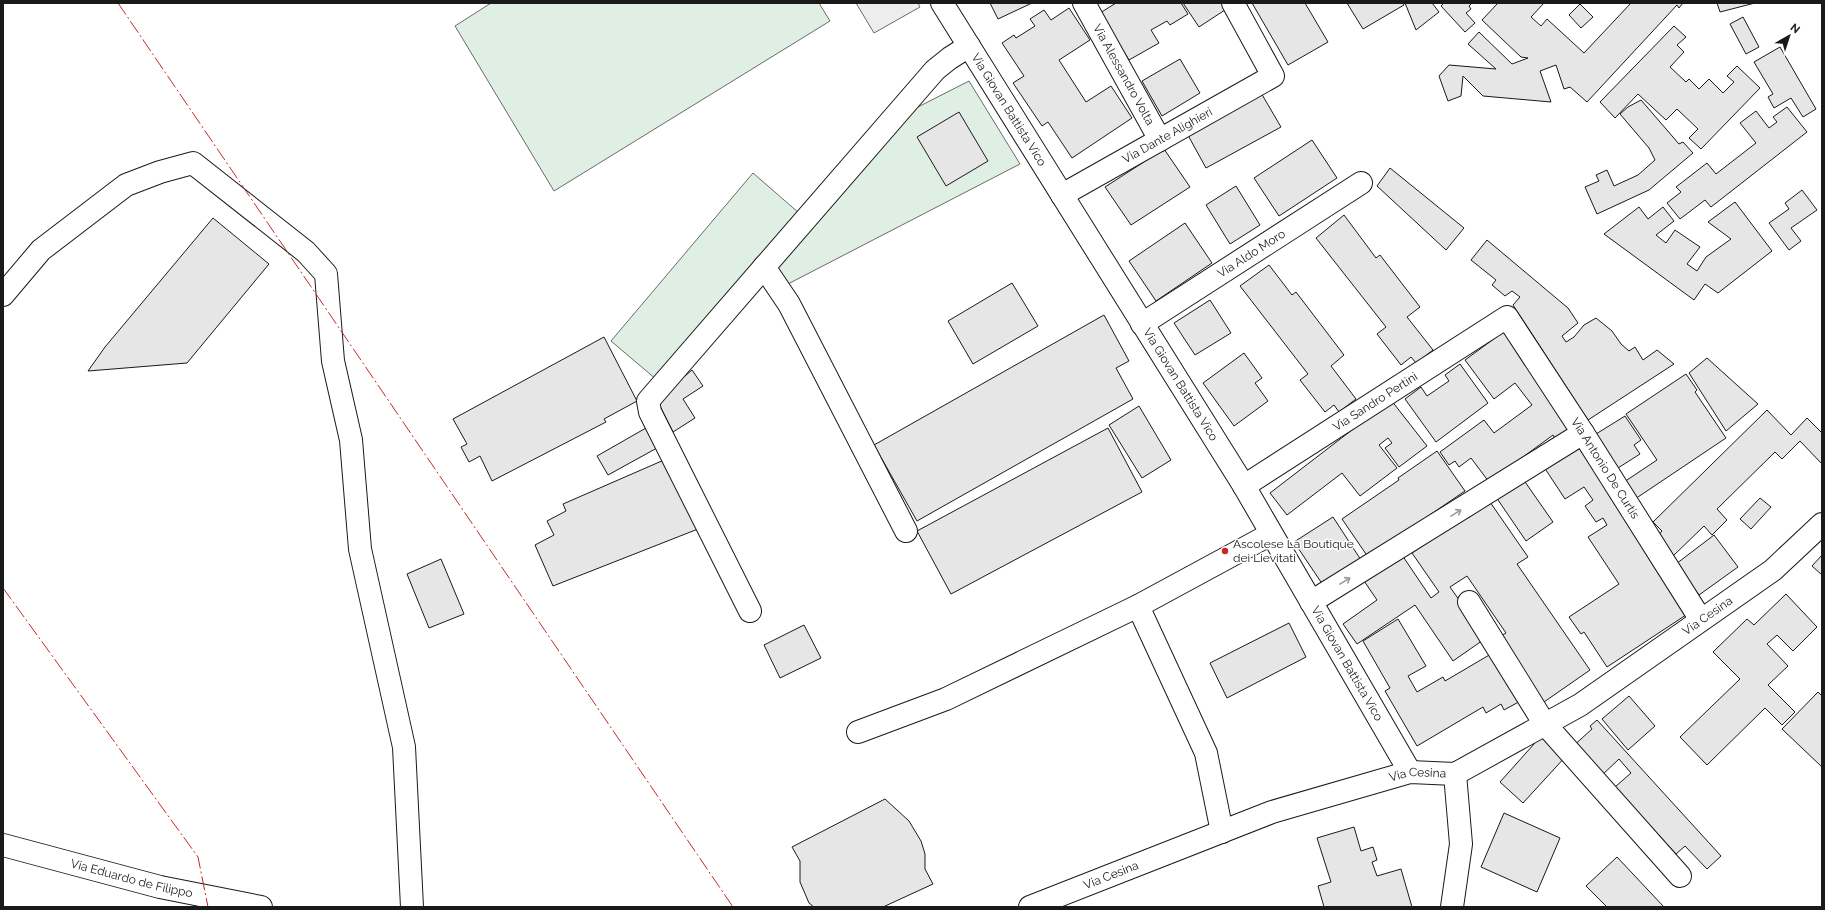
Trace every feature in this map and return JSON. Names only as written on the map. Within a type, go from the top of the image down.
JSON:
[{"type":"street","name":"Via Giovan Battista Vico","points":[[942,3],[1244,486],[1410,772]]},
{"type":"street","name":"Via Dante Alighieri","points":[[1062,195],[1273,76],[1233,3]]},
{"type":"street","name":"Via Alessandro Volta","points":[[1090,5],[1160,140]]},
{"type":"street","points":[[750,611],[650,412],[648,401],[936,70],[950,58],[969,46]]},
{"type":"street","points":[[3,295],[41,250],[126,185],[160,172],[193,163],[306,252],[326,274],[333,361],[351,440],[360,549],[404,747],[412,907]]},
{"type":"street","name":"Via Aldo Moro","points":[[1142,324],[1361,183]]},
{"type":"street","points":[[764,267],[788,304],[906,531]]},
{"type":"street","name":"Via Antonio De Curtis","points":[[1507,317],[1583,433],[1701,620]]},
{"type":"street","name":"Via Sandro Pertini","points":[[1244,486],[1507,317]]},
{"type":"street","points":[[1312,602],[1583,433]]},
{"type":"street","name":"Via Cesina","points":[[1030,907],[1272,812],[1410,772],[1456,774],[1544,723],[1580,705],[1773,570],[1822,524]]},
{"type":"street","points":[[858,732],[946,699],[1138,606],[1271,534]]},
{"type":"street","points":[[1470,602],[1544,723],[1680,876]]},
{"type":"street","points":[[1138,606],[1206,753],[1222,832]]},
{"type":"street","points":[[1452,907],[1461,844],[1456,774]]},
{"type":"street","name":"Via Eduardo de Filippo","points":[[3,845],[160,887],[255,906]]},
{"type":"green space","points":[[491,3],[819,3],[830,21],[554,191],[455,26]]},
{"type":"green space","points":[[969,81],[1020,164],[786,285],[775,264],[916,108]]},
{"type":"green space","points":[[753,173],[799,213],[657,380],[611,341]]},
{"type":"shaded area","points":[[856,3],[918,3],[920,7],[874,33]]},
{"type":"building","points":[[990,3],[1032,3],[998,19]]},
{"type":"building","points":[[1116,3],[1181,3],[1188,14],[1170,25],[1167,21],[1151,30],[1159,43],[1129,60],[1100,13]]},
{"type":"building","points":[[1183,3],[1229,3],[1231,6],[1199,27]]},
{"type":"building","points":[[1252,3],[1305,3],[1328,42],[1288,65]]},
{"type":"building","points":[[1347,3],[1403,3],[1404,5],[1363,29]]},
{"type":"building","points":[[1405,3],[1432,3],[1439,12],[1416,30]]},
{"type":"building","points":[[1444,3],[1472,3],[1469,6],[1471,9],[1466,13],[1475,23],[1465,32],[1441,6]]},
{"type":"building","points":[[1498,3],[1544,3],[1531,17],[1541,26],[1547,19],[1584,53],[1631,3],[1683,3],[1679,8],[1677,5],[1587,102],[1570,87],[1564,89],[1556,65],[1540,71],[1551,102],[1483,96],[1463,76],[1461,96],[1448,101],[1439,76],[1449,65],[1496,69],[1468,44],[1479,32],[1512,64],[1528,58],[1521,57],[1482,20]]},
{"type":"building","points":[[1717,3],[1755,3],[1720,12]]},
{"type":"building","points":[[1580,4],[1593,17],[1581,28],[1569,15]]},
{"type":"building","points":[[1069,8],[1090,40],[1059,60],[1086,102],[1111,86],[1132,118],[1072,158],[1048,122],[1042,126],[1013,83],[1024,76],[1002,43],[1014,35],[1016,38],[1035,26],[1030,19],[1044,10],[1051,20]]},
{"type":"building","points":[[1743,17],[1759,47],[1746,54],[1730,24]]},
{"type":"building","points":[[1674,26],[1686,37],[1677,45],[1684,52],[1670,67],[1686,82],[1689,79],[1699,89],[1709,79],[1723,93],[1734,82],[1727,76],[1737,66],[1760,88],[1701,149],[1689,138],[1698,129],[1677,109],[1666,120],[1638,94],[1615,118],[1600,102]]},
{"type":"building","points":[[1780,47],[1816,109],[1803,117],[1791,98],[1774,108],[1768,97],[1773,94],[1754,62]]},
{"type":"building","points":[[1180,59],[1200,93],[1162,116],[1142,81]]},
{"type":"building","points":[[1257,86],[1281,127],[1206,168],[1184,128]]},
{"type":"building","points":[[1641,100],[1679,144],[1683,142],[1693,153],[1649,190],[1597,214],[1585,187],[1599,181],[1596,175],[1607,170],[1614,186],[1638,175],[1655,160],[1649,148],[1620,114],[1628,107]]},
{"type":"building","points":[[1787,107],[1807,132],[1711,207],[1705,200],[1680,219],[1667,203],[1681,192],[1676,187],[1707,163],[1716,174],[1756,143],[1740,123],[1756,111],[1769,128],[1777,122],[1773,117]]},
{"type":"building","points":[[959,112],[988,161],[946,186],[917,137]]},
{"type":"building","points":[[1312,140],[1337,178],[1279,216],[1254,178]]},
{"type":"building","points":[[1164,149],[1190,187],[1131,225],[1105,187]]},
{"type":"building","points":[[1390,168],[1464,228],[1446,250],[1377,186]]},
{"type":"building","points":[[1236,186],[1260,225],[1230,244],[1206,205]]},
{"type":"building","points":[[1802,190],[1817,210],[1791,228],[1801,241],[1789,250],[1769,223],[1789,209],[1785,203]]},
{"type":"building","points":[[1735,202],[1772,251],[1718,293],[1705,284],[1694,300],[1604,234],[1639,207],[1648,219],[1663,207],[1674,221],[1656,235],[1666,243],[1675,230],[1700,247],[1687,264],[1697,271],[1706,257],[1731,239],[1708,222]]},
{"type":"building","points":[[1344,215],[1376,258],[1380,255],[1420,307],[1407,317],[1433,350],[1416,363],[1411,357],[1401,365],[1377,334],[1386,327],[1316,238]]},
{"type":"building","points":[[213,218],[269,264],[187,363],[88,371],[105,347]]},
{"type":"building","points":[[1185,223],[1212,263],[1156,301],[1129,261]]},
{"type":"building","points":[[1487,240],[1568,308],[1578,323],[1562,336],[1566,342],[1574,337],[1584,325],[1596,318],[1612,331],[1621,344],[1629,351],[1635,347],[1643,360],[1657,350],[1674,364],[1588,420],[1513,305],[1520,297],[1512,291],[1505,296],[1492,285],[1496,280],[1471,260]]},
{"type":"building","points":[[1269,265],[1292,295],[1296,292],[1344,355],[1331,366],[1356,399],[1339,412],[1334,405],[1325,412],[1300,380],[1308,374],[1240,286]]},
{"type":"building","points":[[1012,283],[1038,326],[973,364],[948,321]]},
{"type":"building","points":[[1210,300],[1231,333],[1195,355],[1174,323]]},
{"type":"building","points":[[1104,315],[1129,361],[1116,368],[1133,399],[917,521],[874,445]]},
{"type":"building","points":[[1506,330],[1575,424],[1555,439],[1553,435],[1489,482],[1471,458],[1459,467],[1455,461],[1449,465],[1440,452],[1484,420],[1494,433],[1532,405],[1515,383],[1494,399],[1465,360]]},
{"type":"building","points":[[604,337],[637,401],[604,419],[606,422],[492,481],[480,456],[469,462],[461,447],[467,444],[453,419]]},
{"type":"building","points":[[1244,353],[1262,378],[1255,383],[1268,401],[1234,426],[1203,383]]},
{"type":"building","points":[[1707,358],[1758,404],[1726,431],[1689,373]]},
{"type":"building","points":[[1460,364],[1488,403],[1436,442],[1405,399],[1421,387],[1427,396],[1449,381],[1445,375]]},
{"type":"building","points":[[692,370],[703,386],[683,399],[695,418],[673,432],[657,400]]},
{"type":"building","points":[[1686,374],[1697,390],[1695,392],[1726,438],[1635,499],[1624,482],[1657,460],[1626,414]]},
{"type":"building","points":[[1391,400],[1427,446],[1399,467],[1385,448],[1392,443],[1388,438],[1379,445],[1397,468],[1360,496],[1342,473],[1287,515],[1270,493]]},
{"type":"building","points":[[1139,406],[1171,460],[1142,478],[1109,425]]},
{"type":"building","points":[[1767,410],[1791,435],[1807,418],[1822,433],[1822,464],[1800,441],[1782,459],[1775,452],[1717,509],[1727,520],[1712,535],[1704,526],[1672,557],[1655,539],[1662,531],[1653,522]]},
{"type":"building","points":[[1625,416],[1641,440],[1634,445],[1640,454],[1618,468],[1596,434]]},
{"type":"building","points":[[646,428],[657,448],[608,475],[597,456]]},
{"type":"building","points":[[1108,428],[1142,492],[951,594],[917,531]]},
{"type":"building","points":[[1577,445],[1689,613],[1607,667],[1584,632],[1581,634],[1569,617],[1619,584],[1588,537],[1607,525],[1603,518],[1596,522],[1585,506],[1593,500],[1584,487],[1565,499],[1544,467]]},
{"type":"building","points":[[1437,451],[1465,491],[1368,557],[1342,519],[1399,480],[1398,478]]},
{"type":"building","points":[[664,460],[698,529],[553,586],[535,545],[554,535],[547,521],[566,511],[563,504]]},
{"type":"building","points":[[1523,479],[1553,522],[1526,541],[1496,497]]},
{"type":"building","points":[[1760,498],[1771,507],[1751,529],[1740,519]]},
{"type":"building","points":[[1490,502],[1528,557],[1517,564],[1590,670],[1544,702],[1499,637],[1506,633],[1467,576],[1450,587],[1486,638],[1453,661],[1415,605],[1357,644],[1343,624],[1377,600],[1362,578],[1400,552],[1431,598],[1439,592],[1412,553],[1466,516],[1468,518]]},
{"type":"building","points":[[1333,517],[1361,560],[1323,585],[1294,542]]},
{"type":"building","points":[[1714,535],[1738,567],[1699,595],[1676,564]]},
{"type":"building","points":[[1822,555],[1822,575],[1812,566]]},
{"type":"building","points":[[441,559],[464,614],[429,628],[407,574]]},
{"type":"building","points":[[1786,594],[1817,627],[1793,651],[1777,635],[1767,644],[1788,666],[1768,685],[1795,712],[1782,725],[1765,708],[1707,765],[1680,737],[1740,679],[1713,652],[1747,619],[1754,625]]},
{"type":"building","points":[[1398,619],[1426,666],[1408,676],[1417,692],[1443,677],[1445,681],[1496,651],[1524,699],[1504,710],[1501,704],[1486,713],[1483,707],[1417,746],[1385,691],[1390,688],[1363,641]]},
{"type":"building","points":[[1289,623],[1306,657],[1227,698],[1210,663]]},
{"type":"building","points":[[804,625],[821,658],[780,678],[764,645]]},
{"type":"building","points":[[1818,692],[1822,696],[1822,767],[1782,729]]},
{"type":"building","points":[[1629,696],[1655,726],[1628,750],[1602,719]]},
{"type":"building","points":[[1597,720],[1721,856],[1707,869],[1685,846],[1676,854],[1615,787],[1631,773],[1619,759],[1599,778],[1571,748],[1592,729],[1590,726]]},
{"type":"building","points":[[1543,734],[1567,755],[1523,803],[1500,782]]},
{"type":"building","points":[[885,799],[909,821],[921,841],[925,854],[925,869],[933,884],[883,907],[814,907],[809,903],[800,882],[800,861],[792,847]]},
{"type":"building","points":[[1504,813],[1560,838],[1537,892],[1481,867]]},
{"type":"building","points":[[1354,827],[1361,851],[1373,847],[1377,860],[1372,862],[1377,876],[1401,869],[1412,907],[1324,907],[1318,886],[1331,882],[1317,838]]},
{"type":"building","points":[[1617,857],[1664,907],[1607,907],[1586,886]]},
{"type":"power","points":[[118,3],[733,907]]},
{"type":"power","points":[[3,588],[198,857],[208,907]]},
{"type":"place","name":"Ascolese La Boutique dei Lievitati","points":[[1225,551]]}]
